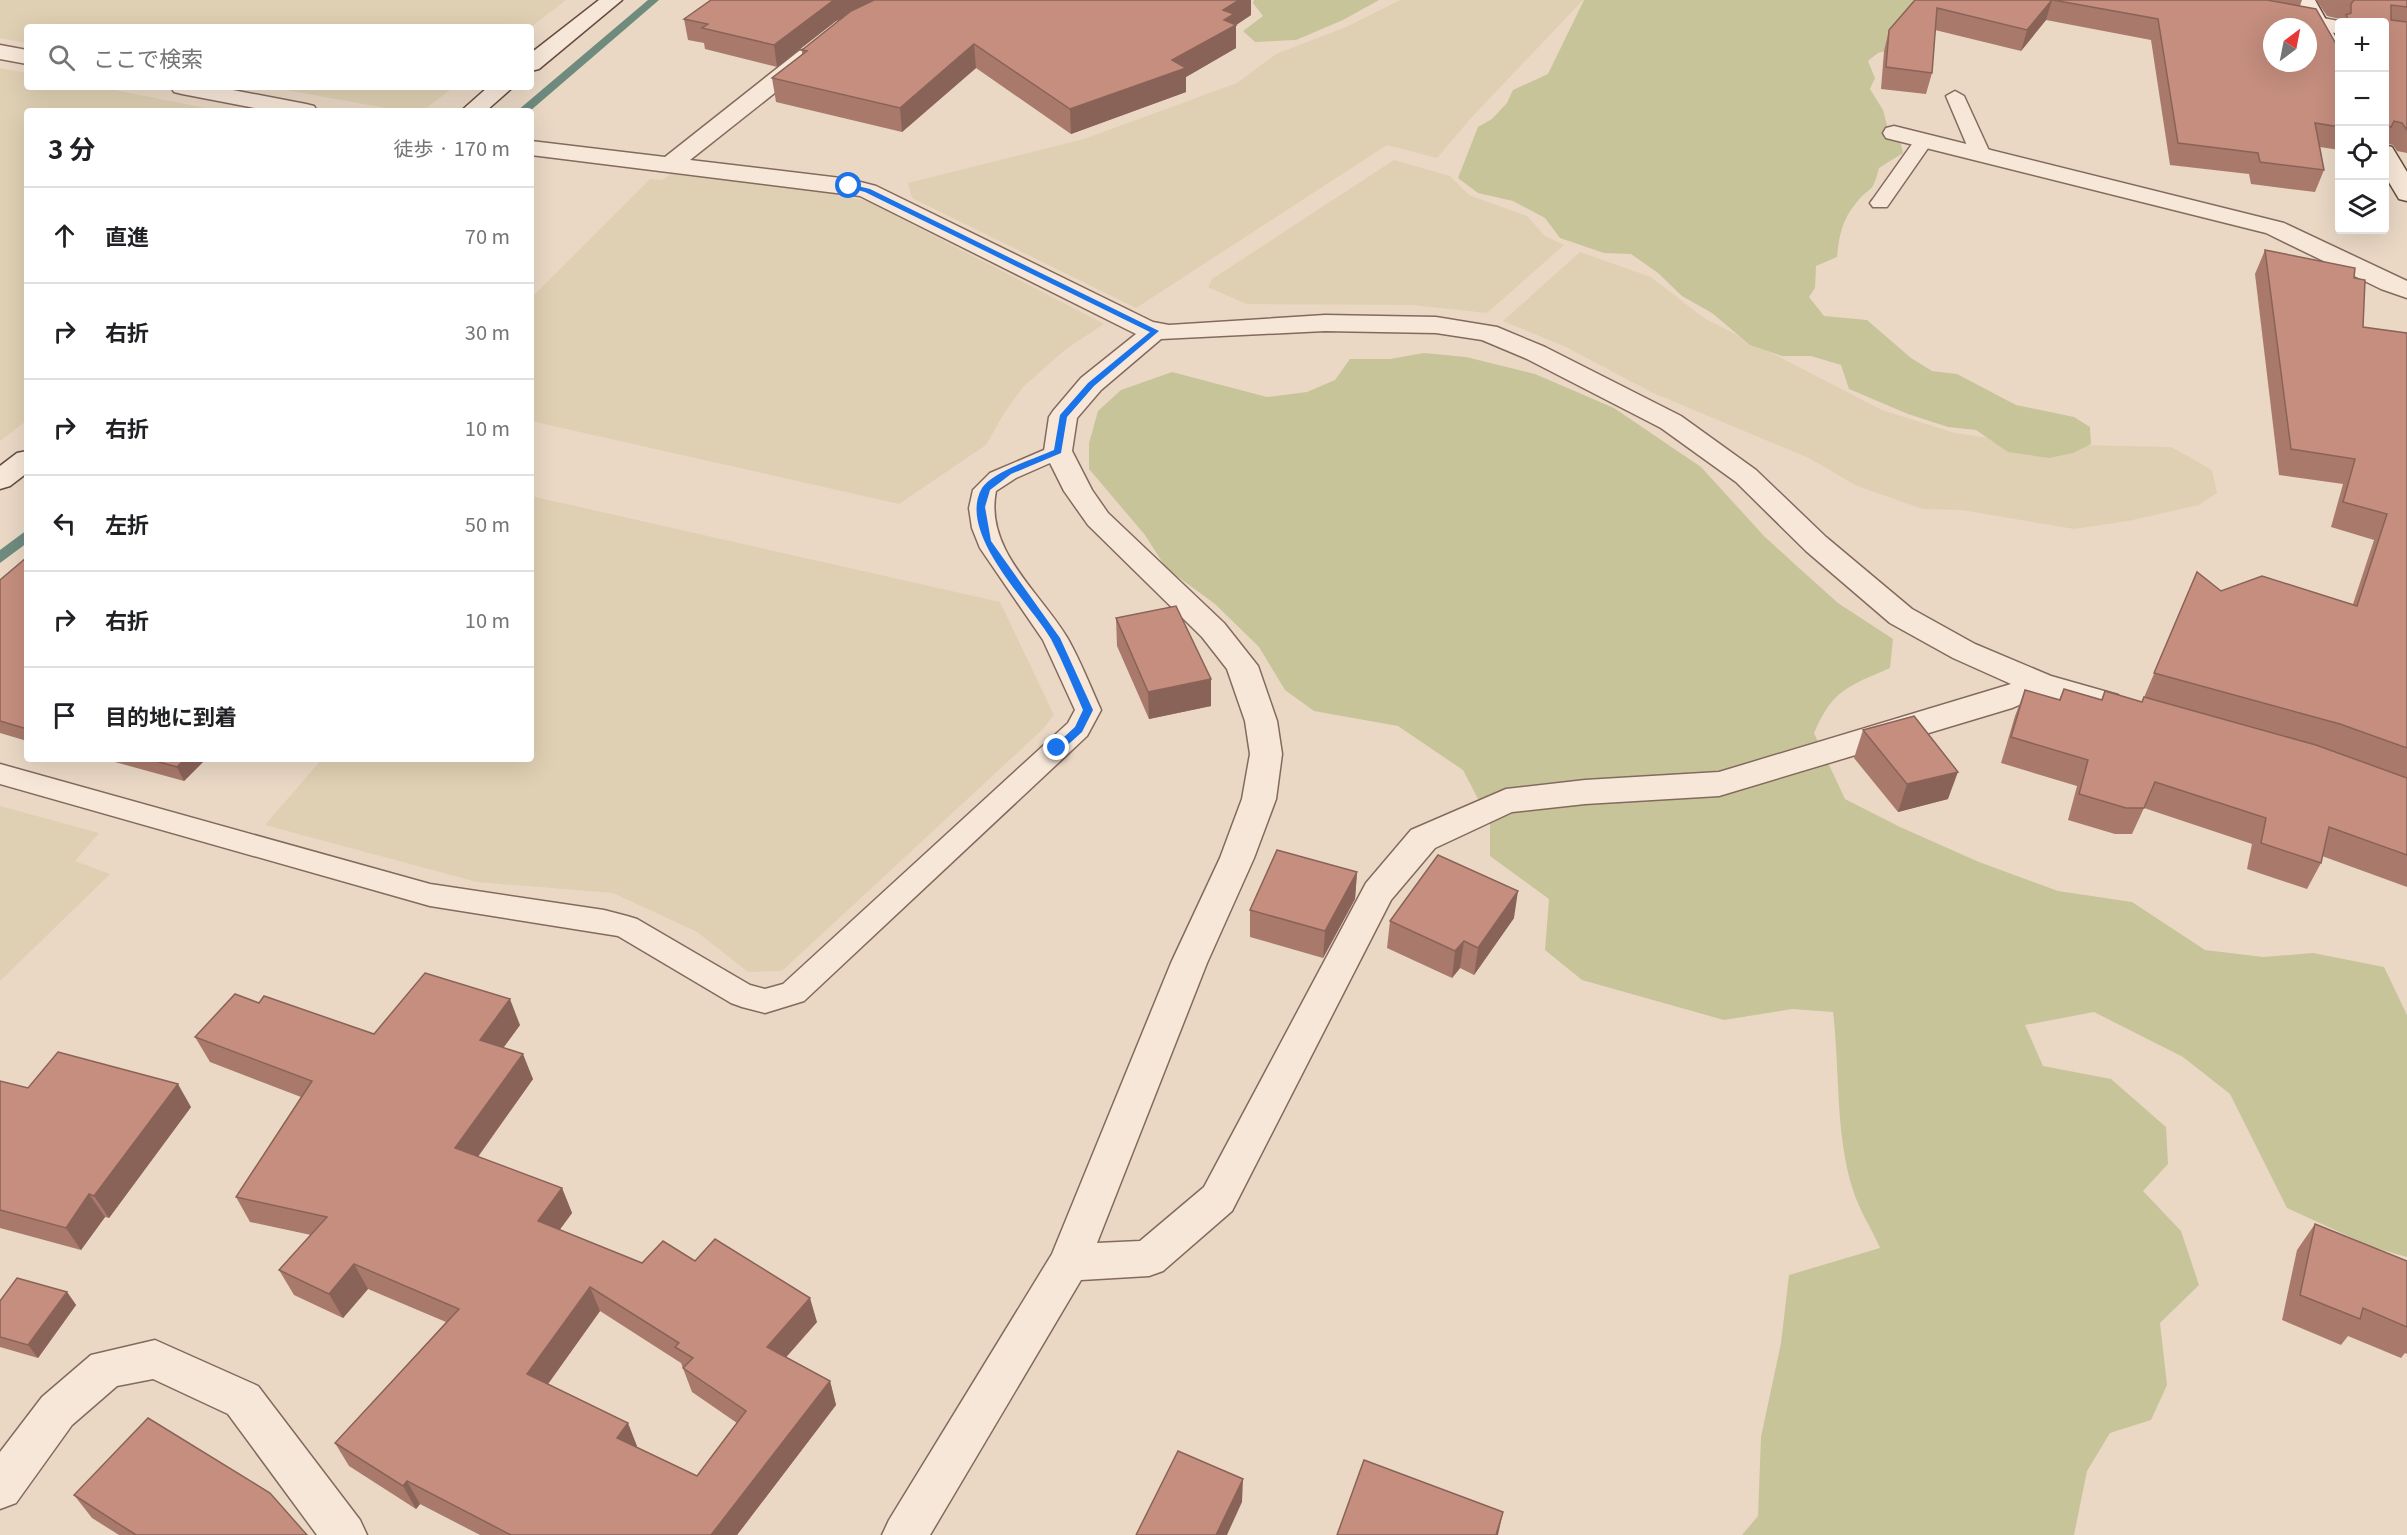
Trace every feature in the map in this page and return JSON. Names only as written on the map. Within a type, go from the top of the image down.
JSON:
[{"type":"street","points":[[534,62],[612,0]]},
{"type":"street","points":[[2196,0],[2335,27]]},
{"type":"street","points":[[2305,0],[2335,57]]},
{"type":"street","points":[[670,165],[828,41]]},
{"type":"street","points":[[0,52],[24,56]]},
{"type":"street","points":[[198,90],[290,108]]},
{"type":"street","points":[[476,108],[498,90]]},
{"type":"street","points":[[1894,134],[2276,228],[2300,237],[2383,281],[2407,290]]},
{"type":"street","points":[[534,148],[849,186],[868,191],[1144,328],[1155,331],[1169,333],[1326,323],[1436,324],[1488,333],[1536,353],[1671,422],[1746,476],[1816,543],[1901,616],[1964,651],[2040,684],[2131,710]]},
{"type":"street","points":[[2389,160],[2407,194]]},
{"type":"street","points":[[905,1535],[1069,1263],[1189,963],[1237,858],[1259,799],[1266,754],[1261,721],[1242,666],[1213,630],[1098,519],[1078,490],[1058,451],[1063,417],[1091,384],[1155,331]]},
{"type":"street","points":[[0,480],[24,461]]},
{"type":"street","points":[[1069,1263],[1149,1258],[1218,1199],[1378,892],[1423,839],[1506,801],[1585,792],[1719,784],[1885,732],[2001,700],[2040,684]]},
{"type":"street","points":[[0,1488],[57,1411],[106,1369],[155,1359],[243,1400],[344,1535]]},
{"type":"lane","points":[[1955,96],[1981,155]]},
{"type":"lane","points":[[1881,203],[1924,141]]},
{"type":"lane","points":[[0,774],[430,895],[604,921],[627,927],[742,995],[765,1001],[793,993],[1078,729],[1088,710],[1055,638],[987,541],[981,507],[986,488],[1008,473],[1058,451]]},
{"type":"shaded area","points":[[0,0],[566,0],[534,25],[24,24],[24,42],[0,38]]},
{"type":"shaded area","points":[[1254,0],[1379,0],[1343,20],[1296,40],[1255,42],[1243,31],[1263,16],[1253,3]]},
{"type":"shaded area","points":[[1400,0],[1583,0],[1471,118],[1437,158],[1387,145],[1136,308],[912,198],[908,183],[1084,139],[1237,83],[1276,54],[1346,27]]},
{"type":"shaded area","points":[[1584,0],[1925,0],[1898,48],[1878,53],[1868,61],[1875,78],[1870,89],[1883,110],[1888,129],[1900,140],[1903,153],[1879,168],[1872,187],[1851,209],[1842,228],[1837,257],[1816,266],[1815,288],[1809,297],[1824,316],[1867,320],[1911,358],[1932,371],[1957,374],[2016,405],[2074,417],[2090,427],[2091,444],[2073,453],[2049,458],[2008,452],[1976,430],[1948,427],[1908,414],[1849,389],[1841,365],[1811,356],[1782,356],[1750,345],[1712,313],[1682,296],[1658,273],[1631,254],[1604,253],[1560,238],[1545,218],[1513,201],[1478,193],[1458,178],[1478,127],[1492,119],[1507,103],[1513,90],[1548,74]]},
{"type":"shaded area","points":[[0,68],[24,72],[24,90],[114,90],[206,108],[24,108],[24,422],[0,441]]},
{"type":"shaded area","points":[[286,90],[450,90],[426,108],[386,108]]},
{"type":"shaded area","points":[[1394,160],[1450,176],[1469,195],[1527,216],[1545,236],[1564,245],[1487,313],[1412,305],[1246,304],[1208,287],[1212,279]]},
{"type":"shaded area","points":[[671,174],[815,190],[867,201],[1104,324],[1066,349],[1023,387],[1003,415],[986,445],[899,504],[534,422],[534,295],[650,179],[662,180]]},
{"type":"shaded area","points":[[1580,252],[1651,277],[1704,318],[1882,410],[1955,433],[2030,444],[2171,447],[2212,470],[2217,493],[2199,505],[2128,521],[2074,529],[1962,510],[1923,509],[1857,486],[1809,458],[1651,392],[1566,347],[1503,321]]},
{"type":"shaded area","points":[[1424,353],[1466,357],[1535,374],[1614,408],[1701,467],[1764,536],[1838,603],[1893,639],[1890,668],[1844,691],[1828,707],[1814,733],[1845,799],[1900,827],[1979,862],[2058,891],[2132,902],[2205,950],[2263,957],[2313,953],[2384,967],[2407,1015],[2407,1257],[2372,1247],[2287,1208],[2230,1094],[2183,1057],[2094,1012],[2025,1025],[2043,1066],[2111,1079],[2166,1127],[2168,1164],[2143,1191],[2181,1231],[2199,1285],[2160,1323],[2167,1385],[2151,1420],[2110,1433],[2087,1471],[2074,1535],[1742,1535],[1758,1516],[1761,1437],[1781,1343],[1789,1275],[1880,1248],[1862,1212],[1847,1169],[1843,1147],[1833,1012],[1792,1009],[1724,1020],[1582,980],[1545,950],[1549,899],[1490,856],[1490,822],[1463,770],[1398,726],[1314,711],[1285,690],[1259,647],[1215,604],[1166,568],[1145,535],[1089,469],[1089,443],[1098,411],[1121,390],[1172,372],[1267,397],[1307,392],[1335,380],[1350,359],[1390,359]]},
{"type":"shaded area","points":[[534,497],[1000,602],[1054,715],[1043,729],[782,971],[748,972],[697,932],[613,893],[477,882],[265,825],[319,762],[534,762]]},
{"type":"shaded area","points":[[0,806],[99,833],[75,861],[110,874],[0,981]]},
{"type":"building","points":[[711,0],[834,0],[774,45],[702,28],[708,24],[684,19]]},
{"type":"building","points":[[874,0],[1239,0],[1223,10],[1234,14],[1224,20],[1236,25],[1172,60],[1186,68],[1070,109],[974,44],[900,108],[772,78],[807,51],[802,50],[851,11]]},
{"type":"building","points":[[1915,0],[2052,0],[2027,30],[1937,8],[1932,73],[1886,67],[1889,30]]},
{"type":"building","points":[[2053,0],[2267,0],[2316,9],[2335,42],[2335,126],[2315,123],[2324,170],[2260,162],[2258,153],[2178,143],[2158,19]]},
{"type":"building","points":[[2354,0],[2407,0],[2407,7],[2391,5],[2391,20],[2407,22],[2407,130],[2402,123],[2394,121],[2391,127],[2389,126],[2389,18],[2348,18],[2346,15],[2351,13],[2351,4]]},
{"type":"building","points":[[2265,250],[2355,268],[2354,278],[2365,280],[2363,327],[2407,333],[2407,748],[2340,724],[2154,673],[2197,572],[2221,591],[2262,576],[2357,606],[2387,514],[2343,502],[2355,459],[2291,449]]},
{"type":"building","points":[[24,560],[24,728],[0,721],[0,580]]},
{"type":"building","points":[[1176,606],[1211,679],[1148,692],[1116,618]]},
{"type":"building","points":[[2064,689],[2102,700],[2105,691],[2142,702],[2144,697],[2316,745],[2407,778],[2407,855],[2329,827],[2321,863],[2261,843],[2266,818],[2155,782],[2144,808],[2126,808],[2079,794],[2088,760],[2011,737],[2025,690],[2060,700]]},
{"type":"building","points":[[1914,716],[1958,772],[1907,784],[1863,730]]},
{"type":"building","points":[[159,762],[182,762],[177,767]]},
{"type":"building","points":[[1277,850],[1357,872],[1325,931],[1250,910]]},
{"type":"building","points":[[1438,855],[1518,891],[1478,948],[1464,941],[1455,951],[1390,921]]},
{"type":"building","points":[[425,973],[510,999],[480,1040],[523,1054],[455,1148],[562,1188],[538,1221],[642,1263],[663,1241],[695,1261],[715,1239],[810,1298],[767,1347],[830,1381],[711,1535],[511,1535],[407,1481],[403,1486],[335,1443],[459,1309],[354,1264],[329,1294],[279,1270],[327,1217],[236,1197],[312,1081],[195,1037],[235,994],[259,1003],[264,996],[374,1034]],"holes":[[[590,1287],[679,1343],[675,1347],[693,1358],[683,1368],[746,1411],[697,1476],[617,1438],[628,1423],[527,1374]]]},
{"type":"building","points":[[58,1052],[178,1084],[94,1196],[89,1194],[66,1228],[0,1210],[0,1081],[28,1088]]},
{"type":"building","points":[[2315,1224],[2407,1261],[2407,1327],[2363,1308],[2360,1319],[2300,1295]]},
{"type":"building","points":[[17,1278],[67,1292],[28,1345],[0,1337],[0,1301]]},
{"type":"building","points":[[148,1418],[270,1493],[307,1535],[136,1535],[74,1495]]},
{"type":"building","points":[[1178,1451],[1243,1479],[1216,1535],[1136,1535]]},
{"type":"building","points":[[1364,1460],[1503,1512],[1496,1535],[1337,1535]]},
{"type":"waterway","points":[[527,108],[654,0]]},
{"type":"waterway","points":[[0,558],[24,538]]},
{"type":"route","points":[[849,186],[868,191],[1144,328],[1155,331],[1091,384],[1063,417],[1058,451],[1008,473],[986,488],[981,507],[987,541],[1055,638],[1088,710],[1078,729],[1057,748]]}]
